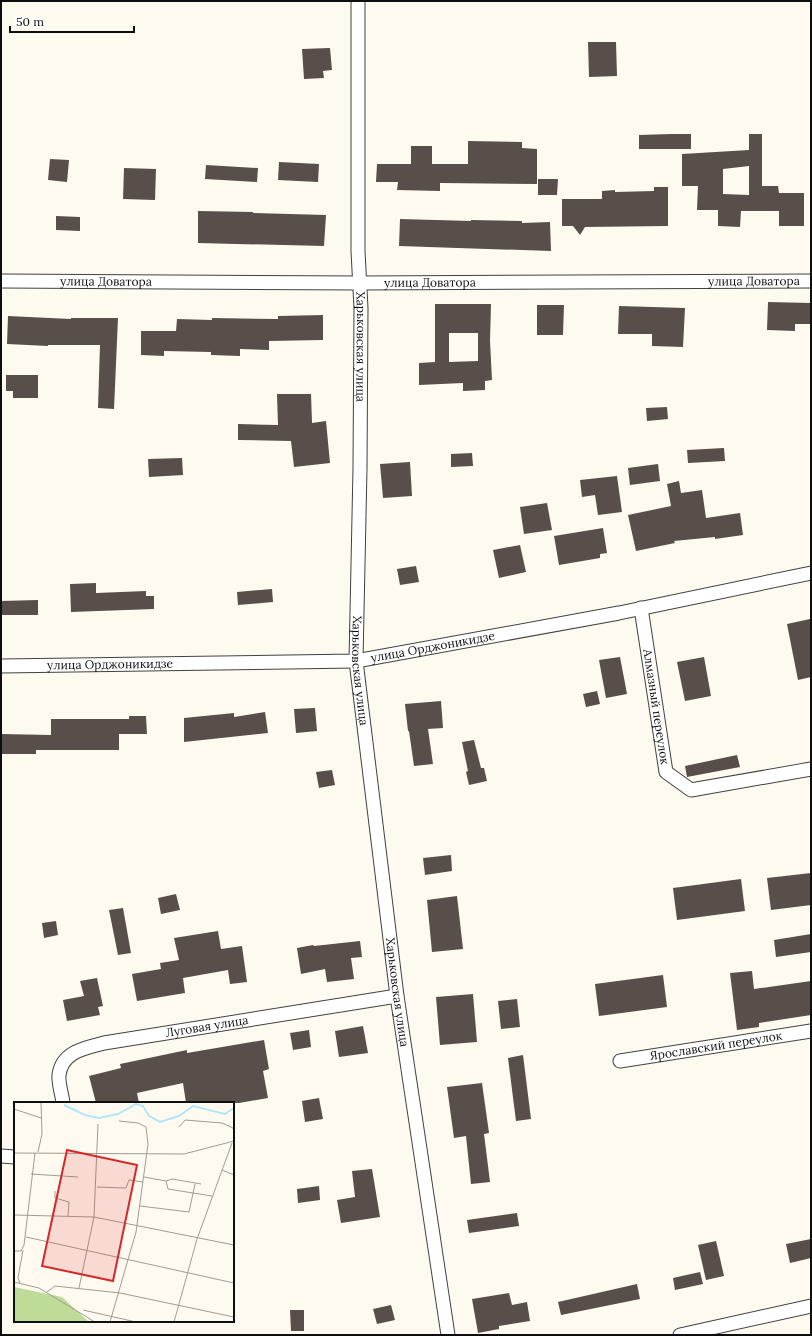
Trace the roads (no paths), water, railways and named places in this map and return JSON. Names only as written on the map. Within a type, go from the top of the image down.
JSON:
[{"type":"street","name":"Харьковская улица","points":[[358,1],[358,244],[361,283],[360,475],[356,661],[397,996],[448,1335]]},
{"type":"street","name":"улица Доватора","points":[[1,281],[361,283],[811,281]]},
{"type":"street","name":"улица Орджоникидзе","points":[[1,666],[356,661],[642,608],[811,573]]},
{"type":"street","name":"Алмазный переулок","points":[[642,608],[666,772],[691,790],[811,769]]},
{"type":"street","name":"Луговая улица","points":[[63,1102],[59,1076],[62,1064],[74,1052],[104,1043],[397,996]]},
{"type":"street","name":"Ярославский переулок","points":[[620,1061],[811,1031]]},
{"type":"street","points":[[1,1156],[14,1157]]},
{"type":"street","points":[[680,1335],[811,1306]]}]
